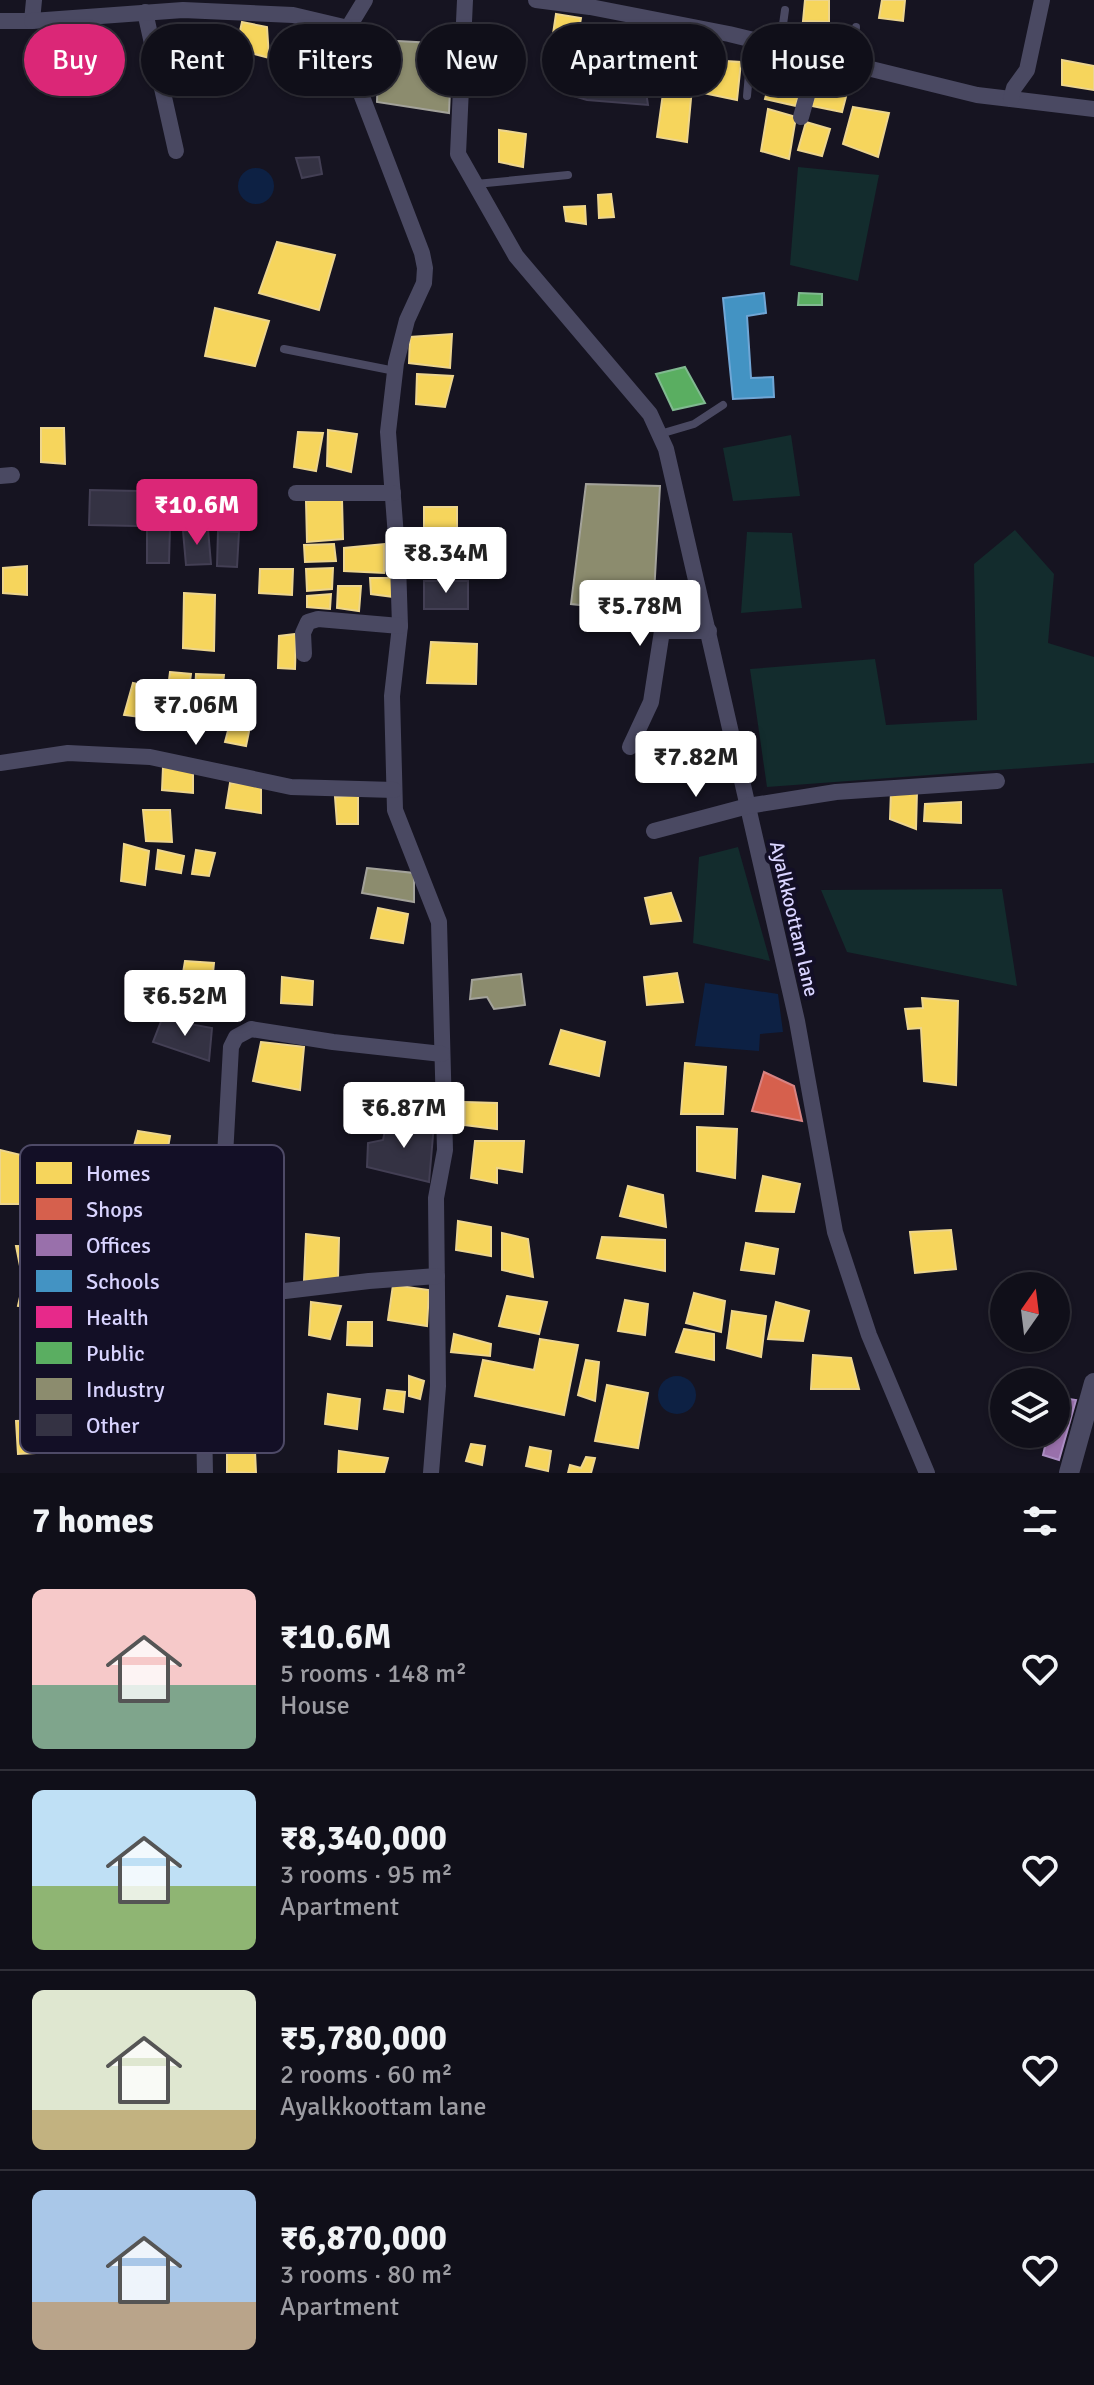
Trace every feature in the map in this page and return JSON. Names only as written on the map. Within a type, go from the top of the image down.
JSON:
[{"type":"street","points":[[32,21],[34,0]]},
{"type":"street","points":[[350,24],[365,0]]},
{"type":"street","name":"Ayalkkoottam lane","points":[[465,0],[458,154],[516,256],[650,414],[666,449],[797,1021],[835,1232],[869,1335],[927,1473]]},
{"type":"street","points":[[536,0],[590,7],[742,38]]},
{"type":"street","points":[[1011,99],[1014,88],[1027,70],[1042,0]]},
{"type":"street","points":[[0,21],[183,10],[293,15],[331,24]]},
{"type":"street","points":[[145,12],[176,151]]},
{"type":"street","points":[[873,70],[977,95],[1094,109]]},
{"type":"street","points":[[362,96],[425,268],[424,283],[407,320],[388,432],[400,626],[392,696],[395,810],[439,922],[445,1150],[436,1198],[438,1386],[431,1473]]},
{"type":"street","points":[[801,117],[807,96]]},
{"type":"street","points":[[296,493],[393,493]]},
{"type":"street","points":[[304,654],[303,633],[308,622],[318,619],[400,626]]},
{"type":"street","points":[[630,747],[651,702],[662,631],[709,631]]},
{"type":"street","points":[[0,763],[68,753],[150,757],[291,787],[394,790]]},
{"type":"street","points":[[654,831],[748,806],[836,792],[997,781]]},
{"type":"street","points":[[226,1145],[231,1047],[236,1037],[251,1029],[442,1054]]},
{"type":"street","points":[[284,1291],[437,1276]]},
{"type":"street","points":[[1069,1473],[1094,1383]]},
{"type":"street","points":[[205,1453],[205,1473]]},
{"type":"lane","points":[[783,24],[785,10]]},
{"type":"lane","points":[[475,184],[568,175]]},
{"type":"lane","points":[[284,349],[396,371]]},
{"type":"lane","points":[[659,434],[694,424],[723,405]]},
{"type":"green space","points":[[798,167],[879,175],[858,281],[790,265]]},
{"type":"green space","points":[[791,435],[800,496],[733,501],[723,448]]},
{"type":"green space","points":[[1015,530],[1054,574],[1048,643],[1094,657],[1094,763],[767,787],[750,669],[875,659],[886,725],[977,720],[974,564]]},
{"type":"green space","points":[[747,532],[792,533],[802,608],[741,613]]},
{"type":"green space","points":[[738,847],[770,961],[693,943],[699,857]]},
{"type":"green space","points":[[1002,889],[1017,986],[847,952],[821,890]]},
{"type":"water","points":[[256,168],[269,173],[274,186],[269,199],[256,204],[243,199],[238,186],[243,173]]},
{"type":"water","points":[[705,983],[778,994],[783,1032],[760,1034],[759,1051],[695,1046]]},
{"type":"water","points":[[677,1376],[690,1382],[696,1395],[690,1408],[677,1414],[664,1408],[658,1395],[664,1382]]},
{"type":"building: Homes","points":[[805,0],[829,0],[829,22],[803,21]]},
{"type":"building: Homes","points":[[882,0],[905,0],[903,21],[879,18]]},
{"type":"building: Homes","points":[[556,14],[581,18],[580,24],[554,24]]},
{"type":"building: Homes","points":[[253,24],[267,27],[269,58],[253,54]]},
{"type":"building: Homes","points":[[1062,60],[1094,66],[1094,90],[1062,85]]},
{"type":"building: Homes","points":[[726,61],[741,62],[737,100],[718,96],[726,96]]},
{"type":"building: Homes","points":[[663,96],[691,96],[687,142],[657,137]]},
{"type":"building: Homes","points":[[766,96],[798,96],[796,106],[765,99]]},
{"type":"building: Homes","points":[[814,96],[846,96],[842,112],[812,106]]},
{"type":"building: Homes","points":[[853,107],[889,113],[878,157],[843,144]]},
{"type":"building: Homes","points":[[768,109],[796,117],[789,159],[761,151]]},
{"type":"building: Homes","points":[[806,122],[830,129],[822,156],[798,150]]},
{"type":"building: Homes","points":[[499,130],[526,134],[523,167],[499,162]]},
{"type":"building: Homes","points":[[611,194],[614,217],[599,218],[598,195]]},
{"type":"building: Homes","points":[[585,206],[586,224],[566,221],[564,207]]},
{"type":"building: Homes","points":[[277,242],[335,255],[319,310],[259,293]]},
{"type":"building: Homes","points":[[215,308],[269,321],[255,366],[205,356]]},
{"type":"building: Homes","points":[[452,334],[450,368],[409,363],[410,337]]},
{"type":"building: Homes","points":[[417,374],[453,376],[445,407],[416,404]]},
{"type":"building: Homes","points":[[41,428],[64,428],[65,464],[41,462]]},
{"type":"building: Homes","points":[[328,430],[357,434],[351,472],[327,466]]},
{"type":"building: Homes","points":[[298,432],[323,433],[316,471],[294,467]]},
{"type":"building: Homes","points":[[342,499],[343,539],[307,542],[306,501]]},
{"type":"building: Homes","points":[[424,507],[457,507],[457,538],[424,537]]},
{"type":"building: Homes","points":[[334,544],[336,561],[305,562],[304,545]]},
{"type":"building: Homes","points":[[384,544],[384,573],[344,571],[344,548]]},
{"type":"building: Homes","points":[[27,566],[27,595],[3,593],[3,568]]},
{"type":"building: Homes","points":[[333,568],[332,589],[307,591],[306,569]]},
{"type":"building: Homes","points":[[260,569],[293,569],[292,595],[259,593]]},
{"type":"building: Homes","points":[[370,578],[393,578],[394,597],[371,594]]},
{"type":"building: Homes","points":[[338,586],[361,586],[359,611],[337,608]]},
{"type":"building: Homes","points":[[184,593],[215,595],[214,651],[183,648]]},
{"type":"building: Homes","points":[[331,594],[330,609],[307,607],[307,596]]},
{"type":"building: Homes","points":[[296,634],[295,669],[278,668],[279,636]]},
{"type":"building: Homes","points":[[431,642],[477,644],[476,684],[427,683]]},
{"type":"building: Homes","points":[[170,672],[191,674],[184,727],[163,727]]},
{"type":"building: Homes","points":[[196,674],[224,675],[219,716],[194,711]]},
{"type":"building: Homes","points":[[133,683],[159,688],[156,719],[124,715]]},
{"type":"building: Homes","points":[[233,712],[252,717],[246,746],[225,742]]},
{"type":"building: Homes","points":[[163,767],[193,772],[193,793],[162,790]]},
{"type":"building: Homes","points":[[230,783],[261,785],[261,813],[226,808]]},
{"type":"building: Homes","points":[[891,791],[917,791],[916,829],[890,819]]},
{"type":"building: Homes","points":[[358,795],[358,824],[337,824],[335,797]]},
{"type":"building: Homes","points":[[961,802],[961,823],[924,821],[925,804]]},
{"type":"building: Homes","points":[[143,810],[170,810],[172,842],[146,841]]},
{"type":"building: Homes","points":[[124,844],[149,851],[145,885],[121,881]]},
{"type":"building: Homes","points":[[158,850],[184,856],[181,873],[156,869]]},
{"type":"building: Homes","points":[[196,850],[215,853],[209,876],[192,874]]},
{"type":"building: Homes","points":[[671,893],[681,921],[651,924],[645,898]]},
{"type":"building: Homes","points":[[378,908],[408,914],[403,943],[371,938]]},
{"type":"building: Homes","points":[[185,961],[214,963],[211,993],[181,985]]},
{"type":"building: Homes","points":[[677,973],[683,1002],[647,1005],[644,977]]},
{"type":"building: Homes","points":[[282,977],[313,981],[312,1005],[281,1003]]},
{"type":"building: Homes","points":[[922,998],[958,1001],[956,1085],[924,1081],[921,1028],[908,1029],[905,1009],[923,1008]]},
{"type":"building: Homes","points":[[561,1030],[605,1042],[599,1076],[550,1064]]},
{"type":"building: Homes","points":[[261,1042],[304,1047],[300,1090],[253,1081]]},
{"type":"building: Homes","points":[[685,1063],[726,1067],[723,1114],[681,1114]]},
{"type":"building: Homes","points":[[465,1102],[497,1103],[497,1129],[465,1125]]},
{"type":"building: Homes","points":[[697,1127],[737,1129],[735,1178],[697,1171]]},
{"type":"building: Homes","points":[[138,1131],[170,1136],[168,1145],[134,1145]]},
{"type":"building: Homes","points":[[475,1141],[524,1141],[522,1172],[497,1168],[497,1183],[471,1178]]},
{"type":"building: Homes","points":[[0,1150],[20,1155],[20,1204],[0,1204]]},
{"type":"building: Homes","points":[[763,1176],[800,1184],[794,1212],[756,1211]]},
{"type":"building: Homes","points":[[628,1186],[663,1195],[666,1227],[620,1216]]},
{"type":"building: Homes","points":[[458,1221],[491,1227],[491,1256],[456,1250]]},
{"type":"building: Homes","points":[[951,1230],[956,1269],[915,1273],[910,1232]]},
{"type":"building: Homes","points":[[502,1233],[528,1239],[533,1277],[502,1270]]},
{"type":"building: Homes","points":[[306,1234],[339,1238],[338,1279],[304,1281]]},
{"type":"building: Homes","points":[[602,1237],[665,1240],[665,1271],[597,1258]]},
{"type":"building: Homes","points":[[746,1243],[778,1249],[774,1274],[741,1270]]},
{"type":"building: Homes","points":[[393,1285],[429,1290],[427,1326],[388,1320]]},
{"type":"building: Homes","points":[[694,1293],[725,1301],[721,1332],[686,1323]]},
{"type":"building: Homes","points":[[507,1296],[547,1302],[539,1334],[499,1326]]},
{"type":"building: Homes","points":[[625,1300],[648,1304],[645,1335],[618,1331]]},
{"type":"building: Homes","points":[[311,1302],[341,1306],[330,1339],[309,1335]]},
{"type":"building: Homes","points":[[776,1302],[809,1311],[803,1341],[768,1339]]},
{"type":"building: Homes","points":[[732,1311],[766,1316],[761,1357],[727,1348]]},
{"type":"building: Homes","points":[[348,1322],[372,1322],[372,1346],[347,1345]]},
{"type":"building: Homes","points":[[684,1329],[714,1334],[714,1360],[676,1352]]},
{"type":"building: Homes","points":[[454,1334],[491,1344],[490,1356],[451,1352]]},
{"type":"building: Homes","points":[[540,1339],[578,1345],[564,1415],[475,1396],[483,1360],[534,1370]]},
{"type":"building: Homes","points":[[813,1355],[851,1358],[859,1389],[811,1389]]},
{"type":"building: Homes","points":[[586,1360],[599,1362],[595,1401],[578,1395]]},
{"type":"building: Homes","points":[[409,1376],[424,1381],[420,1399],[409,1396]]},
{"type":"building: Homes","points":[[607,1385],[648,1393],[638,1448],[595,1441]]},
{"type":"building: Homes","points":[[387,1390],[405,1392],[403,1412],[384,1409]]},
{"type":"building: Homes","points":[[328,1394],[360,1399],[357,1429],[325,1424]]},
{"type":"building: Homes","points":[[16,1421],[20,1421],[20,1453],[36,1453],[18,1454]]},
{"type":"building: Homes","points":[[471,1444],[485,1446],[482,1465],[466,1461]]},
{"type":"building: Homes","points":[[530,1447],[551,1451],[548,1471],[526,1466]]},
{"type":"building: Homes","points":[[339,1451],[388,1458],[384,1473],[338,1473]]},
{"type":"building: Homes","points":[[227,1453],[255,1453],[256,1473],[227,1472]]},
{"type":"building: Homes","points":[[586,1457],[595,1458],[591,1473],[568,1473],[570,1465],[581,1468]]},
{"type":"building: Shops","points":[[764,1072],[794,1086],[802,1121],[752,1111]]},
{"type":"building: Offices","points":[[1070,1399],[1076,1400],[1070,1421]]},
{"type":"building: Offices","points":[[1045,1448],[1062,1448],[1059,1460],[1043,1455]]},
{"type":"building: Schools","points":[[764,293],[766,313],[747,316],[751,378],[773,377],[774,397],[733,399],[723,298]]},
{"type":"building: Public","points":[[799,293],[822,294],[822,305],[798,305]]},
{"type":"building: Public","points":[[685,367],[705,403],[673,410],[656,374]]},
{"type":"building: Industry","points":[[401,41],[417,42],[417,96],[450,96],[449,113],[377,102],[377,96],[401,96]]},
{"type":"building: Industry","points":[[586,484],[660,486],[653,613],[571,604]]},
{"type":"building: Industry","points":[[367,868],[414,873],[414,902],[362,893]]},
{"type":"building: Industry","points":[[521,974],[525,1005],[494,1009],[487,997],[470,999],[472,980]]},
{"type":"building: Other","points":[[573,96],[647,96],[648,105]]},
{"type":"building: Other","points":[[319,157],[322,174],[302,178],[296,158]]},
{"type":"building: Other","points":[[90,490],[138,491],[137,526],[89,525]]},
{"type":"building: Other","points":[[147,526],[170,527],[169,563],[147,563]]},
{"type":"building: Other","points":[[208,529],[211,564],[186,565],[183,531]]},
{"type":"building: Other","points":[[218,531],[239,532],[237,567],[217,566]]},
{"type":"building: Other","points":[[424,581],[468,581],[468,609],[424,609]]},
{"type":"building: Other","points":[[162,1019],[212,1028],[209,1061],[153,1042]]},
{"type":"building: Other","points":[[387,1121],[434,1124],[429,1182],[367,1167],[368,1143],[383,1140]]}]
